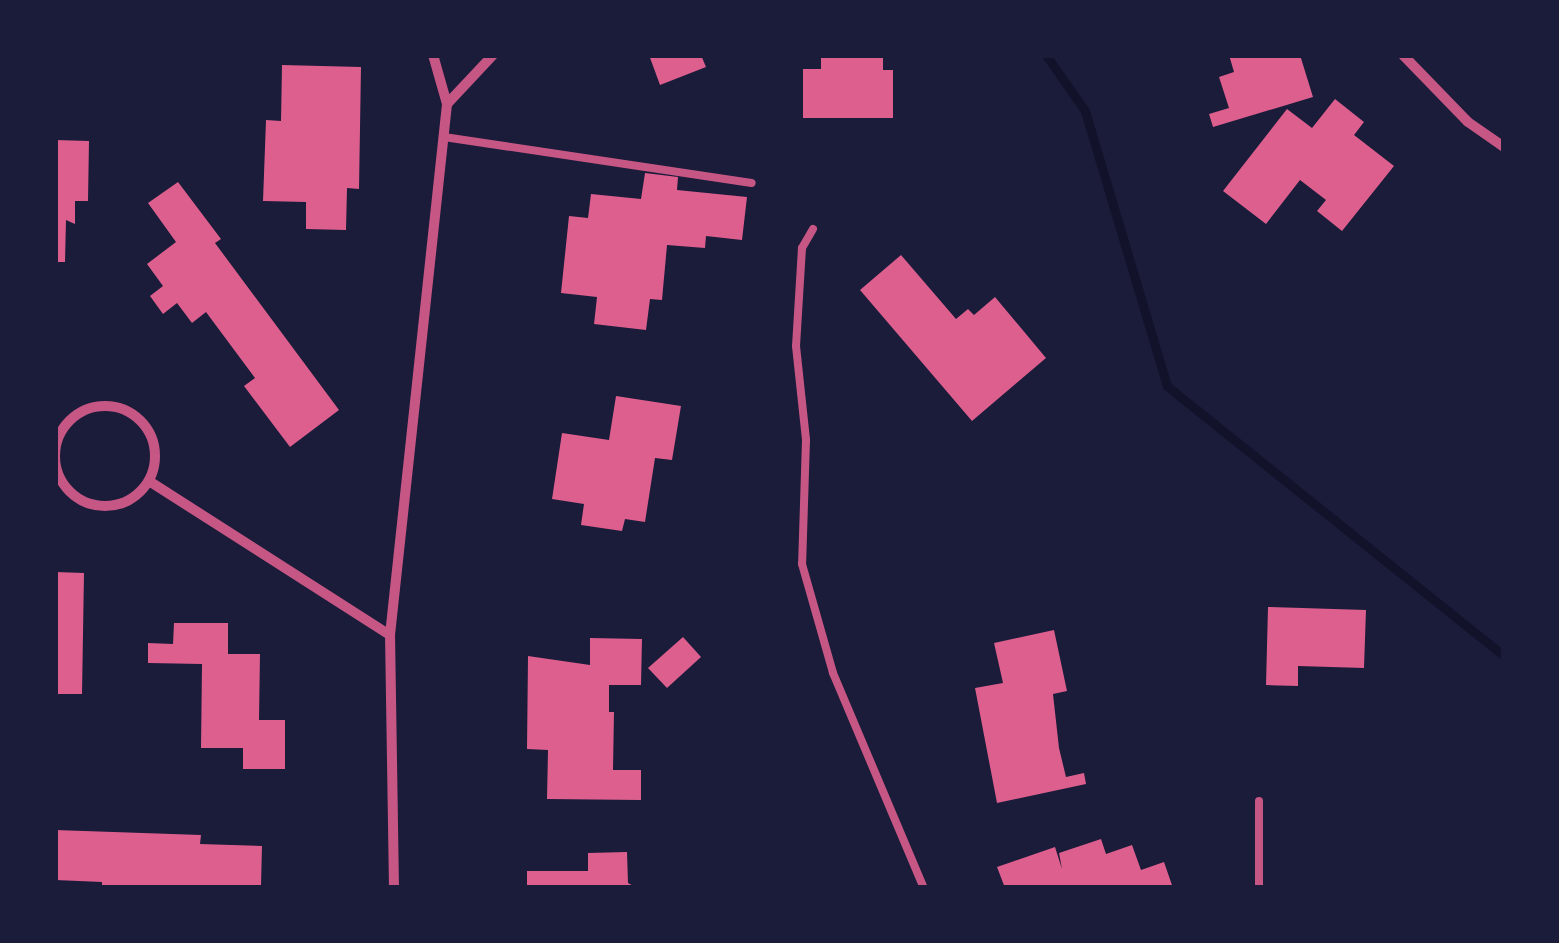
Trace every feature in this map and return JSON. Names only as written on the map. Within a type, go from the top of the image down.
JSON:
[{"type":"street","points":[[394,888],[390,635],[447,104],[433,55]]},
{"type":"street","points":[[447,104],[493,55]]},
{"type":"street","points":[[1404,55],[1468,122],[1504,147]]},
{"type":"street","points":[[108,405],[140,418],[156,448],[149,481],[139,493],[109,506],[78,498],[58,474],[57,442],[64,426],[76,414],[108,405]]},
{"type":"street","points":[[149,481],[390,635]]},
{"type":"lane","points":[[444,137],[752,183]]},
{"type":"lane","points":[[812,229],[802,248],[796,346],[806,440],[802,564],[833,673],[924,888]]},
{"type":"lane","points":[[1258,888],[1259,801]]},
{"type":"building","points":[[649,55],[701,55],[706,67],[660,85]]},
{"type":"building","points":[[821,55],[883,55],[883,70],[893,70],[893,118],[803,118],[803,69],[821,69]]},
{"type":"building","points":[[1229,55],[1300,55],[1313,97],[1213,127],[1209,114],[1229,108],[1219,77],[1234,72]]},
{"type":"building","points":[[282,65],[361,67],[359,189],[347,188],[346,230],[306,229],[306,202],[263,201],[266,120],[281,121]]},
{"type":"building","points":[[1335,99],[1364,122],[1354,135],[1394,166],[1342,231],[1317,211],[1326,200],[1300,180],[1266,224],[1223,191],[1287,109],[1312,128]]},
{"type":"building","points":[[55,140],[89,141],[88,201],[75,201],[75,224],[66,220],[65,262],[55,262]]},
{"type":"building","points":[[645,173],[678,177],[677,190],[747,197],[742,240],[706,236],[705,248],[667,245],[662,300],[650,299],[646,330],[594,324],[597,297],[561,293],[569,216],[588,218],[591,194],[641,199]]},
{"type":"building","points":[[178,182],[221,239],[215,243],[339,410],[290,447],[244,386],[255,378],[206,312],[192,323],[177,303],[163,314],[150,296],[163,286],[147,264],[176,242],[148,203]]},
{"type":"building","points":[[901,255],[956,319],[968,309],[974,315],[995,297],[1046,358],[972,421],[860,290]]},
{"type":"building","points":[[616,396],[681,406],[672,460],[655,458],[645,522],[625,519],[622,531],[581,525],[584,504],[552,499],[562,433],[609,440]]},
{"type":"building","points":[[55,572],[84,573],[82,694],[55,694]]},
{"type":"building","points":[[1268,607],[1366,610],[1364,668],[1298,666],[1298,686],[1266,685]]},
{"type":"building","points":[[174,623],[228,623],[228,654],[260,654],[259,720],[285,720],[285,769],[243,769],[243,748],[201,748],[202,664],[148,663],[148,643],[173,644]]},
{"type":"building","points":[[1054,630],[1067,691],[1053,694],[1059,748],[1066,777],[1084,773],[1086,784],[997,803],[975,688],[1003,683],[994,643]]},
{"type":"building","points":[[683,637],[701,657],[667,688],[648,668]]},
{"type":"building","points":[[590,638],[642,639],[641,685],[609,685],[609,712],[614,712],[613,770],[641,770],[641,800],[547,799],[548,750],[527,749],[528,656],[590,665]]},
{"type":"building","points":[[55,830],[201,835],[200,844],[262,846],[261,886],[102,888],[102,882],[55,880]]},
{"type":"building","points":[[1101,839],[1106,854],[1132,845],[1141,870],[1164,862],[1173,888],[1005,888],[997,867],[1055,847],[1062,869],[1059,853]]},
{"type":"building","points":[[627,852],[628,883],[637,888],[527,888],[527,871],[588,871],[588,853]]},
{"type":"waterway","points":[[1046,55],[1085,111],[1167,386],[1504,656]]}]
